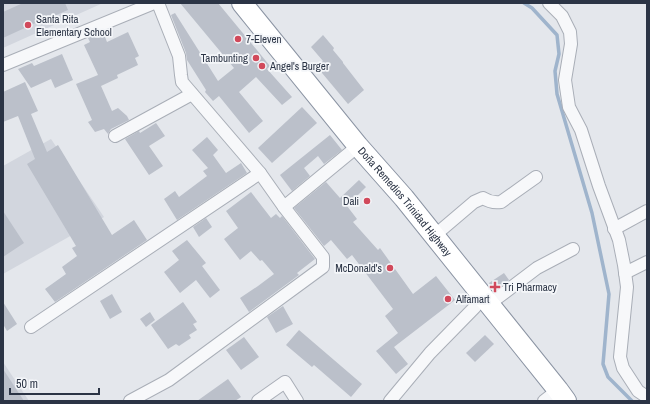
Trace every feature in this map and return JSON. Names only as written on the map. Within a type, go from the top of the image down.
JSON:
[{"type":"highway","name":"Doña Remedios Trinidad Highway","points":[[242,3],[358,146],[404,198],[487,301],[556,397]]},
{"type":"street","points":[[3,66],[154,3]]},
{"type":"street","points":[[130,401],[169,380],[323,267],[324,257],[284,207],[260,173],[182,82],[179,56],[158,3]]},
{"type":"street","points":[[549,3],[562,16],[570,32],[571,44],[565,80],[569,107],[581,130],[598,186],[619,240],[627,287],[620,357],[623,368],[638,391],[647,397]]},
{"type":"street","points":[[115,136],[192,94]]},
{"type":"street","points":[[284,207],[358,146]]},
{"type":"street","points":[[31,327],[260,173]]},
{"type":"street","points":[[434,236],[474,202],[483,198],[496,203],[501,202],[536,178]]},
{"type":"street","points":[[614,229],[647,211]]},
{"type":"street","points":[[390,401],[430,353],[475,308],[487,301],[496,300],[537,268],[573,249]]},
{"type":"street","points":[[625,273],[647,262]]},
{"type":"street","points":[[258,401],[285,382],[297,401]]},
{"type":"shaded area","name":"Santa Rita Elementary School","points":[[3,3],[103,3],[3,48]]},
{"type":"shaded area","points":[[51,139],[104,217],[3,274],[3,166]]},
{"type":"shaded area","points":[[3,362],[29,401],[3,401]]},
{"type":"building","points":[[23,3],[65,3],[68,10],[3,38],[3,12]]},
{"type":"building","points":[[180,3],[218,3],[270,66],[267,69],[292,97],[282,105],[256,77],[239,92],[263,121],[249,133],[219,96],[213,101],[205,92],[206,90],[187,60],[186,53],[171,15],[175,13],[218,81],[234,68]]},
{"type":"building","points":[[103,32],[107,42],[128,32],[139,56],[135,58],[138,65],[117,75],[118,78],[101,86],[112,111],[118,108],[127,116],[129,120],[111,129],[108,134],[104,129],[95,132],[88,122],[92,120],[76,84],[98,75],[84,45],[90,42],[88,38]]},
{"type":"building","points":[[323,35],[364,90],[348,104],[317,67],[323,61],[311,47]]},
{"type":"building","points":[[62,54],[73,80],[55,88],[51,79],[31,88],[18,69],[32,63],[34,66]]},
{"type":"building","points":[[25,82],[38,111],[31,114],[47,152],[58,145],[112,235],[134,220],[147,240],[55,302],[45,289],[66,274],[62,267],[77,256],[72,248],[76,246],[27,164],[35,159],[18,116],[3,122],[3,92]]},
{"type":"building","points":[[302,107],[317,123],[272,163],[258,148]]},
{"type":"building","points":[[156,123],[165,136],[149,146],[163,166],[149,175],[125,139],[139,131],[140,133]]},
{"type":"building","points":[[330,135],[342,150],[324,164],[318,156],[304,168],[310,176],[292,191],[280,175]]},
{"type":"building","points":[[207,137],[218,150],[213,155],[226,173],[241,163],[247,173],[177,220],[164,199],[175,191],[179,197],[207,176],[203,171],[208,168],[192,150]]},
{"type":"building","points":[[359,180],[366,187],[347,206],[357,219],[353,222],[378,250],[380,248],[413,294],[436,276],[455,300],[394,347],[408,364],[396,374],[376,351],[398,333],[385,316],[393,309],[352,255],[347,259],[331,240],[324,246],[294,208],[326,182],[340,198]]},
{"type":"building","points":[[251,192],[271,218],[276,214],[280,218],[282,216],[315,259],[297,273],[299,275],[249,312],[240,298],[274,274],[262,260],[260,261],[251,251],[240,260],[224,239],[238,228],[226,211]]},
{"type":"building","points":[[3,211],[24,243],[3,257]]},
{"type":"building","points":[[206,218],[212,227],[199,237],[193,227]]},
{"type":"building","points":[[187,240],[206,263],[202,266],[220,290],[210,298],[196,280],[180,293],[164,272],[179,260],[172,251]]},
{"type":"building","points":[[504,273],[509,280],[494,291],[489,283]]},
{"type":"building","points":[[112,294],[122,312],[110,319],[100,301]]},
{"type":"building","points":[[3,302],[17,324],[7,331],[3,324]]},
{"type":"building","points":[[183,302],[197,322],[193,324],[197,330],[189,335],[191,338],[179,346],[176,344],[168,349],[151,325]]},
{"type":"building","points":[[283,306],[293,324],[276,333],[267,317]]},
{"type":"building","points":[[150,312],[155,320],[146,327],[140,319]]},
{"type":"building","points":[[299,330],[362,384],[351,397],[314,365],[312,367],[286,345]]},
{"type":"building","points":[[485,335],[494,344],[475,362],[466,353]]},
{"type":"building","points":[[244,337],[259,357],[241,370],[226,350]]},
{"type":"building","points":[[3,369],[24,401],[3,401]]},
{"type":"building","points":[[228,379],[241,397],[235,401],[197,401]]},
{"type":"waterway","points":[[524,3],[532,8],[557,35],[559,54],[555,71],[557,94],[592,213],[609,294],[603,364],[608,377],[632,401]]},
{"type":"place","name":"Santa Rita Elementary School","points":[[28,25]]},
{"type":"place","name":"7-Eleven","points":[[238,39]]},
{"type":"place","name":"Tambunting","points":[[256,58]]},
{"type":"place","name":"Angel's Burger","points":[[262,66]]},
{"type":"place","name":"Dali","points":[[367,201]]},
{"type":"place","name":"McDonald's","points":[[390,268]]},
{"type":"place","name":"Tri Pharmacy","points":[[495,287]]},
{"type":"place","name":"Alfamart","points":[[448,299]]}]
